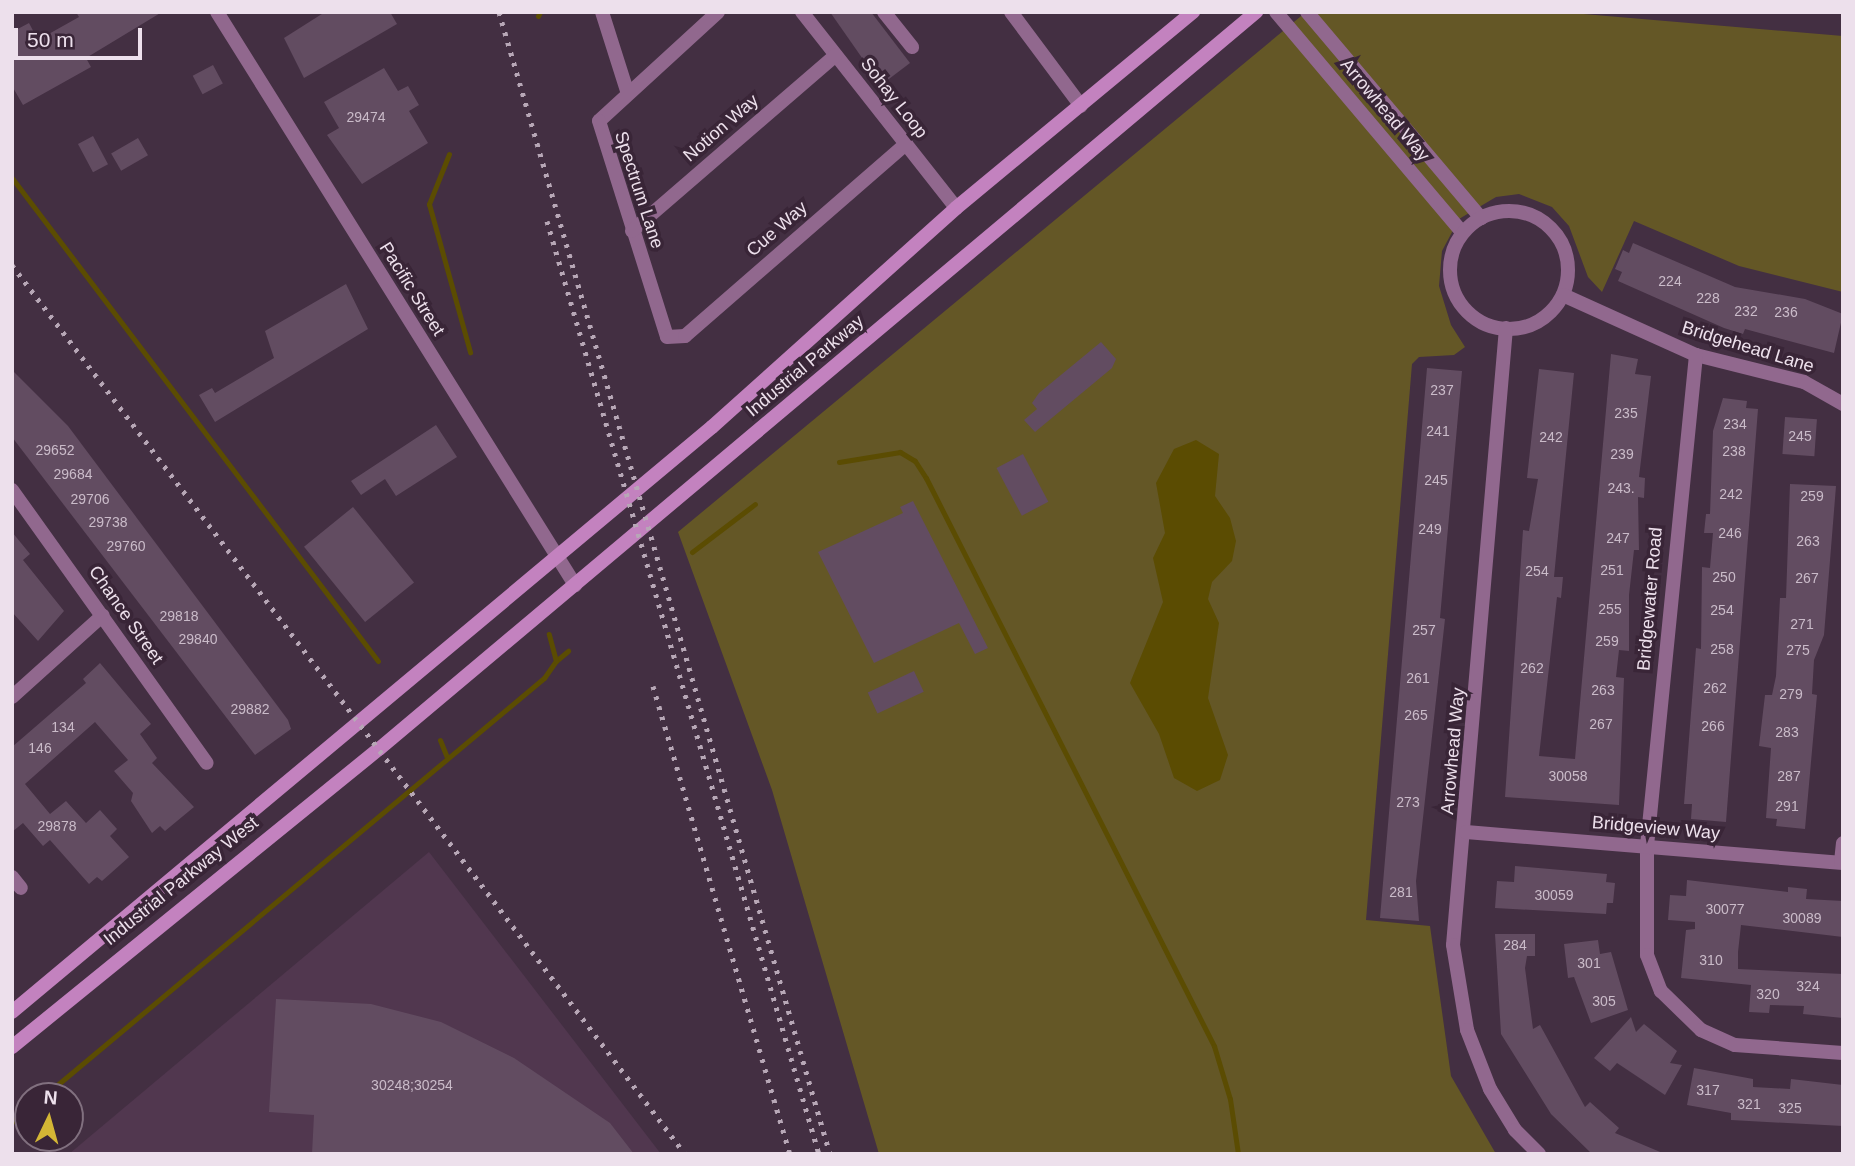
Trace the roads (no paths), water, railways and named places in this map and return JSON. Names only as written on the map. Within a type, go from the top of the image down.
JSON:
[{"type":"main road","name":"Industrial Parkway","points":[[359,723],[556,558],[956,208],[1194,12]]},
{"type":"main road","name":"Industrial Parkway","points":[[379,750],[1256,12]]},
{"type":"main road","name":"Industrial Parkway West","points":[[12,1012],[359,723]]},
{"type":"main road","name":"Industrial Parkway West","points":[[12,1047],[379,750]]},
{"type":"street","name":"Pacific Street","points":[[216,12],[575,585]]},
{"type":"street","points":[[602,12],[627,90]]},
{"type":"street","name":"Spectrum Lane","points":[[673,340],[663,331],[599,128],[601,114],[718,12]]},
{"type":"street","name":"Sohay Loop","points":[[803,12],[956,208]]},
{"type":"street","points":[[884,12],[912,47]]},
{"type":"street","points":[[1011,12],[1081,106]]},
{"type":"street","name":"Arrowhead Way","points":[[1276,12],[1463,233]]},
{"type":"street","name":"Arrowhead Way","points":[[1307,12],[1481,218]]},
{"type":"street","name":"Notion Way","points":[[632,231],[836,55]]},
{"type":"street","name":"Cue Way","points":[[673,340],[685,336],[906,144]]},
{"type":"street","points":[[1514,211],[1547,225],[1567,260],[1563,295],[1539,321],[1506,328],[1480,321],[1456,295],[1451,261],[1463,233],[1481,218],[1514,211]]},
{"type":"street","name":"Bridgehead Lane","points":[[1563,295],[1696,355],[1804,382],[1843,404]]},
{"type":"street","name":"Arrowhead Way","points":[[1506,328],[1466,832],[1453,945],[1458,996],[1490,1089],[1515,1130],[1539,1154]]},
{"type":"street","name":"Bridgewater Road","points":[[1696,355],[1647,846],[1647,955],[1661,990],[1701,1030],[1735,1045],[1843,1053]]},
{"type":"street","name":"Chance Street","points":[[12,490],[207,763]]},
{"type":"street","points":[[12,697],[103,615]]},
{"type":"street","name":"Bridgeview Way","points":[[1466,832],[1842,862]]},
{"type":"street","points":[[1842,862],[1843,843]]},
{"type":"waterway","points":[[538,16],[540,12]]},
{"type":"waterway","points":[[449,154],[429,204],[470,352]]},
{"type":"waterway","points":[[12,178],[378,661]]},
{"type":"waterway","points":[[839,462],[900,452],[915,461],[926,478],[1214,1046],[1230,1099],[1238,1154]]},
{"type":"waterway","points":[[692,552],[755,504]]},
{"type":"waterway","points":[[61,1082],[544,678],[556,661],[549,634]]},
{"type":"waterway","points":[[556,661],[568,651]]},
{"type":"waterway","points":[[440,740],[447,757]]},
{"type":"railway","points":[[499,12],[830,1154]]},
{"type":"railway","points":[[547,221],[819,1154]]},
{"type":"railway","points":[[12,265],[685,1154]]},
{"type":"railway","points":[[653,686],[790,1154]]}]
